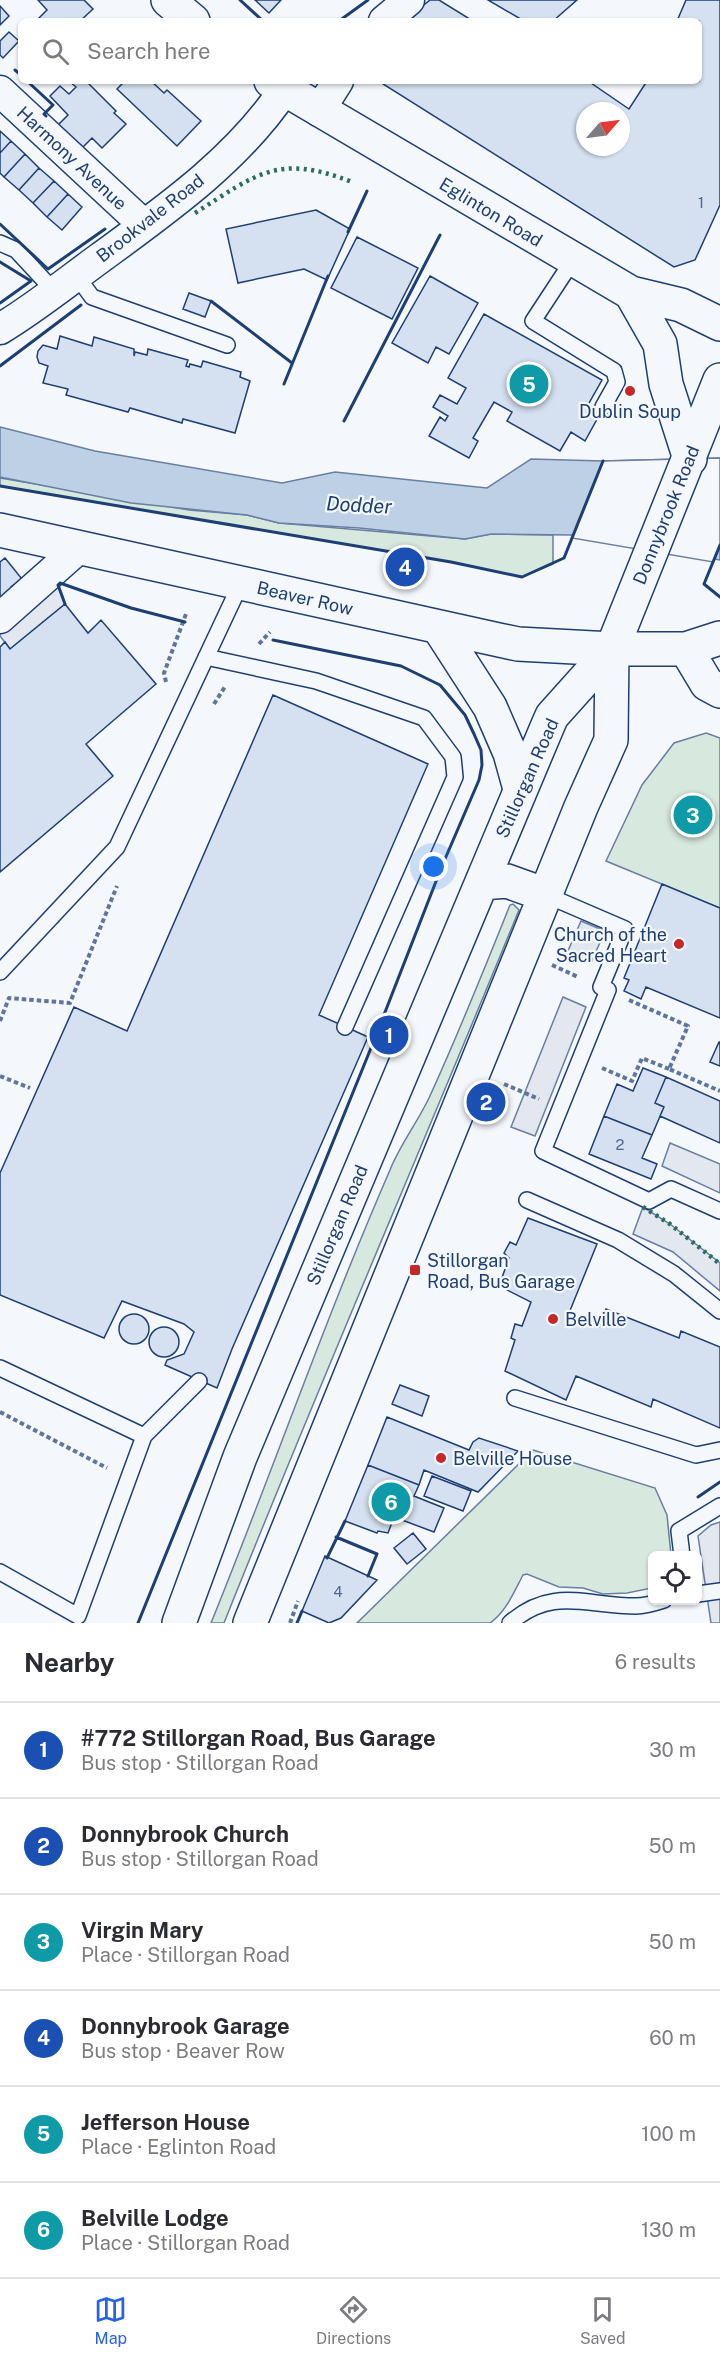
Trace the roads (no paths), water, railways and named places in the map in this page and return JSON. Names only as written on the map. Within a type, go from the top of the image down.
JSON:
[{"type":"main road","points":[[168,0],[189,18]]},
{"type":"main road","name":"Eglinton Road","points":[[278,85],[630,293],[681,305],[720,324]]},
{"type":"main road","points":[[630,293],[660,344],[666,384],[690,459]]},
{"type":"main road","name":"Donnybrook Road","points":[[612,649],[720,380]]},
{"type":"main road","name":"Beaver Row","points":[[0,530],[518,644],[612,649],[686,649],[720,638]]},
{"type":"main road","points":[[439,628],[490,707],[510,753],[520,789]]},
{"type":"main road","points":[[250,1623],[581,807],[611,740],[612,649]]},
{"type":"main road","name":"Stillorgan Road","points":[[179,1623],[240,1457],[552,716],[612,649]]},
{"type":"main road","points":[[686,649],[707,684],[720,691]]},
{"type":"main road","points":[[482,883],[507,881],[546,895]]},
{"type":"street","points":[[388,18],[409,0]]},
{"type":"street","points":[[319,111],[336,84]]},
{"type":"street","name":"Brookvale Road","points":[[0,329],[66,284],[225,160],[266,118],[278,85]]},
{"type":"street","name":"Harmony Avenue","points":[[0,91],[144,225]]},
{"type":"street","points":[[0,618],[80,547]]},
{"type":"lane","points":[[0,243],[16,250],[66,284],[92,297],[227,345]]},
{"type":"lane","points":[[573,260],[533,321],[614,370],[617,382],[603,406]]},
{"type":"lane","points":[[0,972],[117,846],[241,583]]},
{"type":"lane","points":[[206,657],[316,681],[424,718],[453,757],[454,777],[345,1027]]},
{"type":"lane","points":[[546,895],[625,929],[543,1151],[648,1201],[671,1189],[720,1211]]},
{"type":"lane","points":[[527,1200],[618,1240],[674,1274],[720,1311]]},
{"type":"lane","points":[[0,1368],[144,1436]]},
{"type":"lane","points":[[0,1572],[78,1616],[144,1436],[199,1381]]},
{"type":"lane","points":[[515,1398],[696,1455],[720,1450]]},
{"type":"lane","points":[[681,1551],[679,1531],[720,1506]]},
{"type":"lane","points":[[702,1593],[720,1591]]},
{"type":"lane","points":[[510,1623],[525,1610],[553,1600],[639,1606],[648,1604]]},
{"type":"water","name":"Dodder","points":[[0,427],[95,451],[282,483],[335,472],[487,488],[531,459],[603,461],[720,458],[720,560],[571,535],[491,534],[465,539],[359,528],[279,523],[247,515],[131,503],[0,477]]},
{"type":"place","name":"Jefferson House","points":[[529,384]]},
{"type":"place","name":"Dublin Soup","points":[[630,391]]},
{"type":"place","name":"Donnybrook Garage","points":[[405,567]]},
{"type":"place","name":"Virgin Mary","points":[[693,815]]},
{"type":"place","name":"Church of the Sacred Heart","points":[[679,944]]},
{"type":"place","name":"#772 Stillorgan Road, Bus Garage","points":[[389,1035]]},
{"type":"place","name":"Donnybrook Church","points":[[486,1102]]},
{"type":"place","name":"Stillorgan Road, Bus Garage","points":[[415,1270]]},
{"type":"place","name":"Belville","points":[[553,1319]]},
{"type":"place","name":"Belville House","points":[[441,1458]]},
{"type":"place","name":"Belville Lodge","points":[[391,1502]]}]
